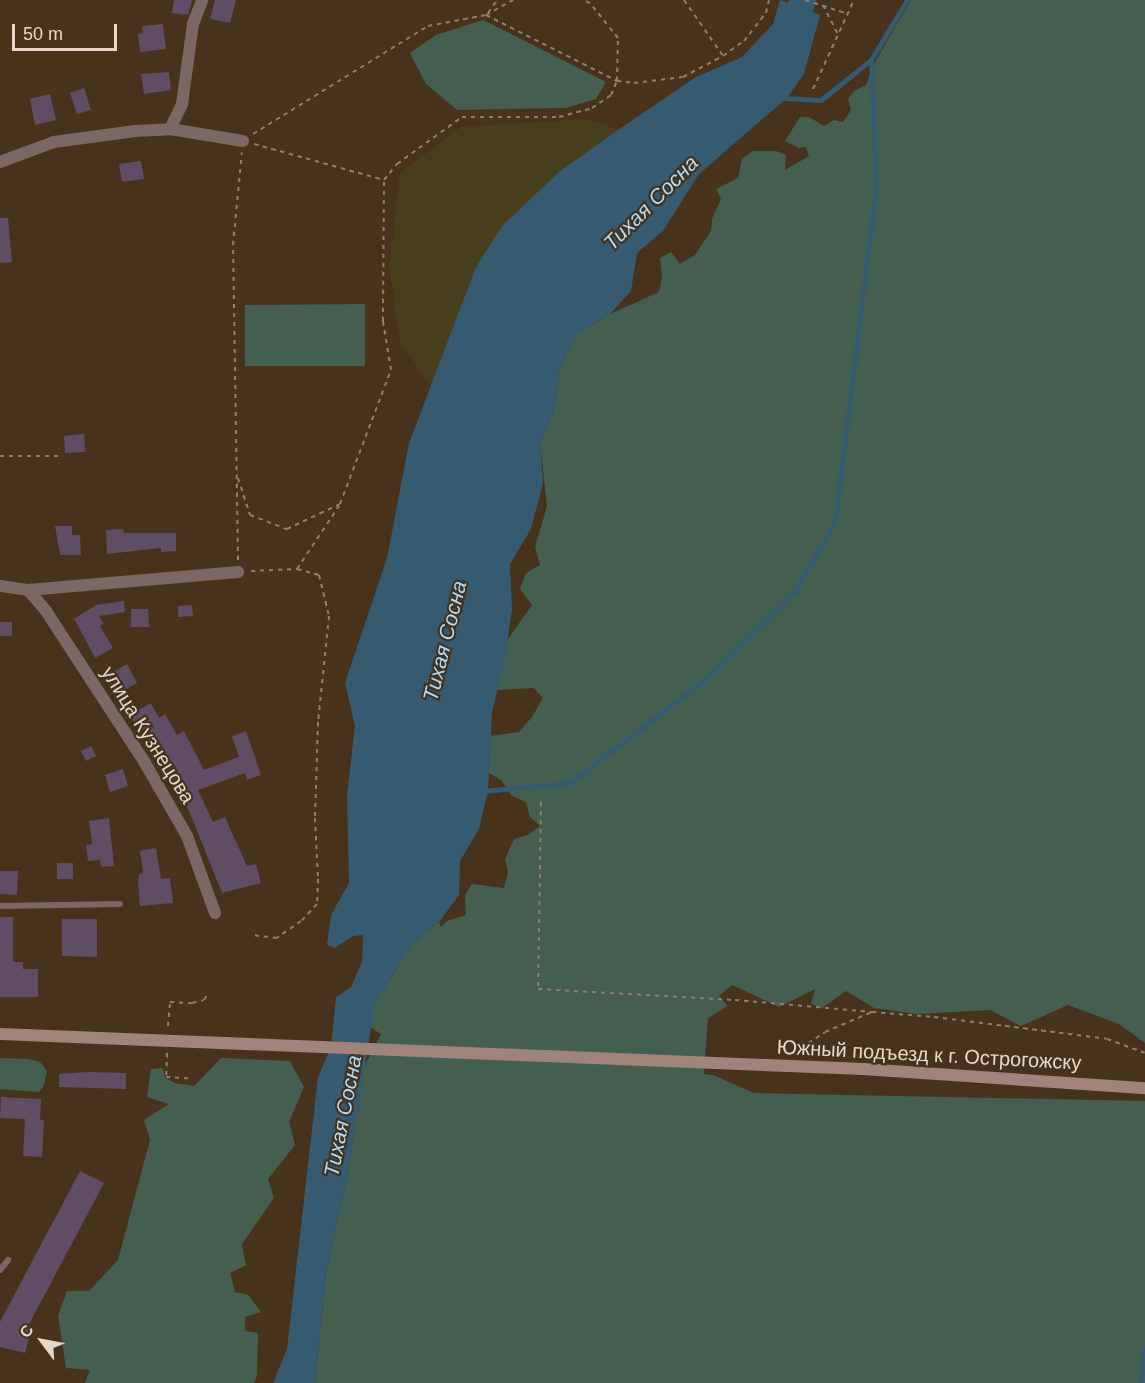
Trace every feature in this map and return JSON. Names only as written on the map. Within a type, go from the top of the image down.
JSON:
[{"type":"main road","name":"Южный подъезд к г. Острогожску","points":[[0,1034],[710,1062],[953,1074],[1145,1088]]},
{"type":"street","points":[[170,129],[182,104],[193,24],[202,0]]},
{"type":"street","points":[[0,162],[54,142],[170,129],[243,141]]},
{"type":"street","points":[[0,586],[28,590],[238,572]]},
{"type":"street","name":"улица Кузнецова","points":[[28,590],[46,611],[145,763],[187,836],[215,913]]},
{"type":"lane","points":[[0,906],[120,904]]},
{"type":"lane","points":[[0,1270],[8,1260]]},
{"type":"path","points":[[486,15],[497,0]]},
{"type":"path","points":[[243,141],[428,26],[486,15],[513,0]]},
{"type":"path","points":[[297,569],[340,504],[391,370],[383,321],[384,180],[397,164],[462,117],[560,117],[592,108],[611,95],[617,81],[618,38],[590,3],[583,0]]},
{"type":"path","points":[[684,0],[723,56]]},
{"type":"path","points":[[486,15],[617,81],[634,83],[683,77],[723,56],[744,41],[766,13],[769,0]]},
{"type":"path","points":[[805,0],[848,14]]},
{"type":"path","points":[[813,89],[854,0]]},
{"type":"path","points":[[823,5],[838,35]]},
{"type":"path","points":[[243,141],[384,180]]},
{"type":"path","points":[[243,141],[233,244],[238,572],[297,569],[319,575],[329,616],[318,722],[315,818],[317,904],[301,921],[277,938],[253,935]]},
{"type":"path","points":[[0,456],[58,456]]},
{"type":"path","points":[[237,473],[250,515],[287,529],[340,504]]},
{"type":"path","points":[[541,802],[538,989],[735,1000],[934,1017],[1107,1039],[1145,1053]]},
{"type":"path","points":[[168,1026],[170,1002],[204,1000],[208,993]]},
{"type":"path","points":[[773,1066],[825,1032],[872,1012]]},
{"type":"path","points":[[167,1053],[166,1077],[188,1078]]},
{"type":"green space","points":[[911,0],[1145,0],[1145,1043],[1119,1024],[1068,1005],[1021,1026],[990,1010],[917,1014],[874,1008],[846,991],[822,1008],[811,1004],[815,989],[779,1007],[732,985],[719,996],[728,1006],[708,1018],[704,1074],[713,1075],[754,1093],[1145,1101],[1145,1383],[315,1383],[326,1273],[350,1162],[364,1067],[381,1034],[370,1027],[375,1003],[413,942],[439,922],[441,927],[447,921],[466,915],[465,895],[472,884],[504,888],[508,872],[505,859],[514,839],[528,835],[540,826],[530,817],[526,802],[512,796],[501,780],[489,773],[490,736],[519,732],[532,717],[543,698],[534,688],[497,690],[508,639],[532,605],[520,589],[526,573],[540,565],[535,547],[547,506],[540,444],[556,404],[559,368],[576,335],[610,314],[659,292],[662,276],[660,258],[671,252],[680,264],[695,255],[711,231],[712,219],[721,199],[716,189],[738,178],[742,159],[752,151],[776,151],[786,155],[785,170],[809,156],[806,147],[799,148],[785,141],[800,117],[809,117],[824,126],[834,120],[843,122],[851,110],[848,99],[854,91],[866,85],[876,60]]},
{"type":"green space","points":[[483,20],[606,82],[596,99],[566,108],[457,110],[426,84],[410,53],[436,35]]},
{"type":"green space","points":[[365,304],[365,366],[245,366],[245,305]]},
{"type":"green space","points":[[0,1058],[29,1059],[40,1062],[47,1071],[44,1085],[39,1092],[0,1089]]},
{"type":"green space","points":[[221,1058],[290,1061],[304,1087],[289,1122],[295,1145],[268,1179],[274,1198],[242,1244],[246,1265],[230,1273],[235,1292],[248,1295],[261,1312],[245,1317],[245,1331],[258,1333],[257,1376],[254,1383],[85,1383],[90,1370],[66,1368],[58,1316],[67,1291],[89,1291],[118,1260],[150,1140],[144,1120],[169,1104],[147,1097],[151,1069],[163,1068],[165,1078],[175,1083],[194,1086]]},
{"type":"sand","points":[[587,119],[618,130],[560,171],[476,267],[431,387],[400,341],[389,267],[400,173],[461,127]]},
{"type":"water","name":"Тихая Сосна","points":[[780,0],[788,3],[789,0],[816,0],[813,12],[820,15],[804,74],[787,98],[699,174],[663,231],[637,253],[631,291],[610,314],[576,335],[559,368],[556,404],[540,444],[543,483],[531,529],[510,564],[512,609],[505,660],[492,712],[488,791],[479,829],[460,861],[459,895],[439,922],[413,942],[375,1003],[350,1162],[326,1273],[315,1383],[273,1383],[287,1349],[318,1077],[331,1047],[336,997],[351,987],[362,962],[363,935],[353,936],[335,948],[327,945],[331,915],[349,883],[347,795],[355,726],[345,683],[387,558],[409,443],[476,267],[502,226],[560,171],[618,130],[696,77],[742,57],[773,24]]},
{"type":"building","points":[[174,0],[192,0],[188,15],[172,13]]},
{"type":"building","points":[[215,0],[236,0],[230,23],[210,19]]},
{"type":"building","points":[[163,24],[166,49],[140,52],[138,34],[143,33],[142,26]]},
{"type":"building","points":[[169,72],[171,90],[144,94],[141,74]]},
{"type":"building","points":[[84,88],[91,110],[77,114],[70,93]]},
{"type":"building","points":[[50,94],[56,120],[35,125],[30,99]]},
{"type":"building","points":[[141,161],[144,179],[122,182],[119,164]]},
{"type":"building","points":[[0,218],[8,218],[12,262],[0,263]]},
{"type":"building","points":[[84,434],[85,452],[65,453],[64,436]]},
{"type":"building","points":[[55,526],[72,526],[72,535],[80,535],[81,555],[60,555]]},
{"type":"building","points":[[123,529],[124,533],[176,533],[176,551],[161,552],[161,548],[107,554],[106,530]]},
{"type":"building","points":[[124,601],[125,612],[99,616],[104,624],[100,626],[113,648],[95,658],[75,620],[72,620],[96,605]]},
{"type":"building","points":[[192,605],[193,616],[178,617],[178,606]]},
{"type":"building","points":[[131,609],[148,609],[149,627],[131,627]]},
{"type":"building","points":[[0,622],[12,622],[12,636],[0,636]]},
{"type":"building","points":[[127,664],[137,683],[117,695],[106,676]]},
{"type":"building","points":[[151,703],[159,718],[165,714],[177,735],[184,731],[204,770],[239,757],[232,736],[246,731],[261,775],[247,780],[245,773],[198,790],[213,822],[225,817],[247,866],[256,864],[261,883],[222,893],[190,813],[168,769],[164,771],[150,741],[146,743],[130,715]]},
{"type":"building","points":[[91,746],[96,756],[86,761],[81,751]]},
{"type":"building","points":[[123,769],[128,786],[110,792],[105,775]]},
{"type":"building","points":[[109,818],[114,866],[101,867],[100,860],[88,861],[86,845],[92,844],[89,821]]},
{"type":"building","points":[[156,848],[161,879],[170,878],[173,903],[140,906],[138,881],[139,874],[143,873],[140,851]]},
{"type":"building","points":[[57,863],[73,863],[73,879],[57,879]]},
{"type":"building","points":[[0,871],[18,871],[17,895],[0,894]]},
{"type":"building","points":[[0,917],[13,917],[13,962],[23,962],[23,969],[38,969],[38,997],[0,997]]},
{"type":"building","points":[[62,919],[97,919],[97,957],[62,956]]},
{"type":"building","points":[[126,1073],[126,1089],[59,1087],[59,1074]]},
{"type":"building","points":[[1,1097],[41,1099],[40,1120],[44,1120],[42,1157],[23,1156],[25,1119],[0,1118]]},
{"type":"building","points":[[80,1171],[104,1183],[28,1326],[32,1327],[25,1353],[0,1347],[0,1322]]},
{"type":"waterway","points":[[783,98],[821,100],[871,60],[907,0]]},
{"type":"waterway","points":[[483,791],[570,783],[703,681],[795,591],[835,522],[876,190],[871,60]]},
{"type":"waterway","points":[[1140,1383],[1145,1349]]}]
